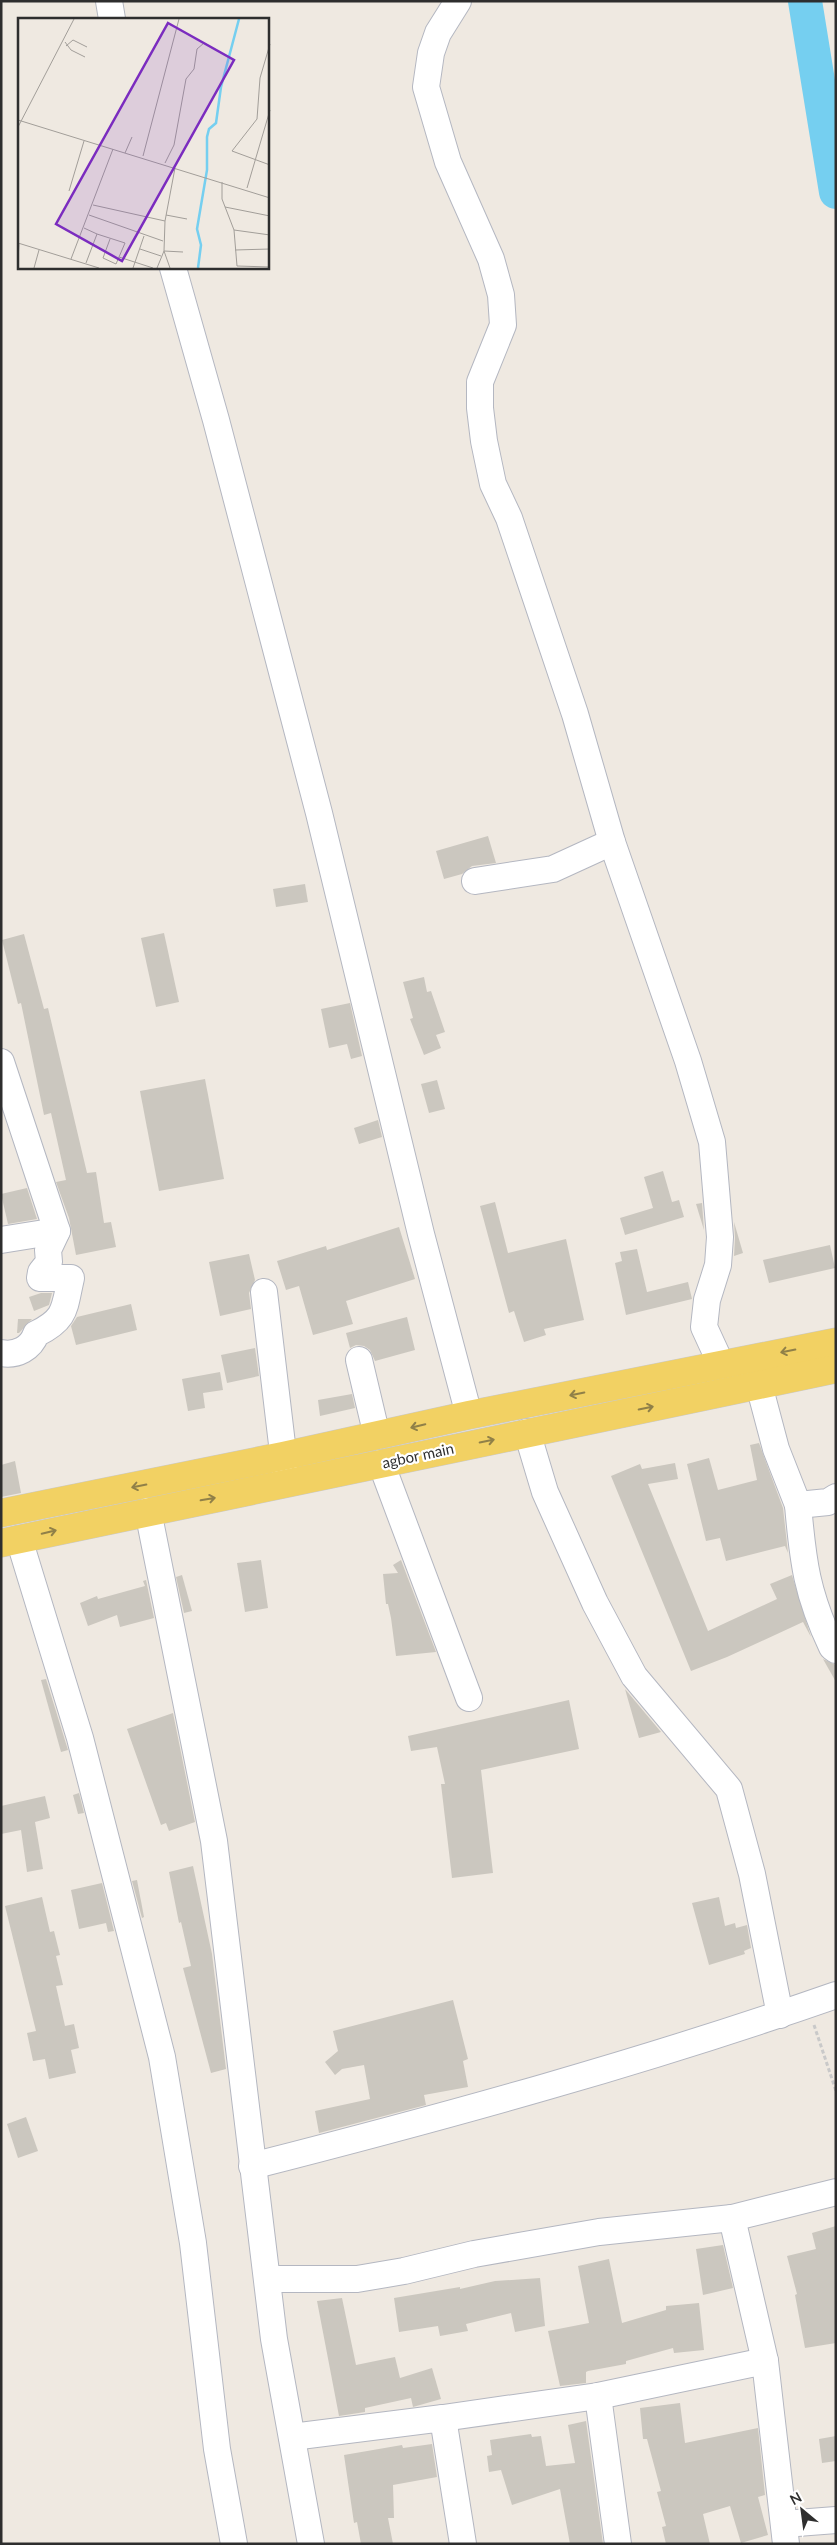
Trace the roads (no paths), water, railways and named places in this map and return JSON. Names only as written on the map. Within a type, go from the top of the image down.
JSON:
[{"type":"main road","name":"agbor main","points":[[1,1513],[283,1456],[469,1415],[836,1342]]},
{"type":"main road","name":"agbor main","points":[[10,1541],[148,1511],[287,1485],[527,1432],[836,1369]]},
{"type":"street","points":[[109,1],[112,18]]},
{"type":"street","points":[[458,1],[438,33],[431,53],[426,87],[448,162],[491,259],[501,295],[503,325],[480,382],[480,408],[484,441],[493,484],[509,518],[575,714],[612,842],[688,1061],[712,1142],[720,1236],[718,1265],[707,1300],[704,1327],[721,1364]]},
{"type":"street","points":[[173,269],[211,400],[319,813],[421,1234],[469,1415]]},
{"type":"street","points":[[475,881],[553,870],[612,842]]},
{"type":"street","points":[[1,1062],[57,1231],[48,1250],[50,1262],[41,1272],[40,1278],[71,1278],[62,1316],[48,1328],[36,1334],[32,1344],[24,1349],[9,1354],[1,1353]]},
{"type":"street","points":[[1,1240],[57,1231]]},
{"type":"street","points":[[264,1292],[287,1485]]},
{"type":"street","points":[[359,1360],[377,1436]]},
{"type":"street","points":[[759,1385],[776,1449],[798,1505],[803,1561],[808,1588],[818,1617],[832,1647],[836,1650]]},
{"type":"street","points":[[527,1432],[545,1492],[595,1603],[634,1676],[728,1789],[752,1874],[780,2015]]},
{"type":"street","points":[[382,1463],[469,1698]]},
{"type":"street","points":[[798,1505],[828,1502],[836,1498]]},
{"type":"street","points":[[148,1511],[214,1841],[274,2339],[311,2544]]},
{"type":"street","points":[[10,1541],[80,1738],[162,2057],[193,2243],[217,2449],[234,2544]]},
{"type":"street","points":[[252,2166],[446,2117],[780,2015],[836,1995]]},
{"type":"street","points":[[268,2279],[357,2279],[404,2271],[474,2254],[600,2232],[732,2218],[836,2192]]},
{"type":"street","points":[[732,2218],[765,2360],[785,2534],[836,2520]]},
{"type":"street","points":[[292,2436],[444,2418],[598,2396],[765,2360]]},
{"type":"street","points":[[598,2396],[618,2544]]},
{"type":"street","points":[[444,2418],[463,2544]]},
{"type":"waterway","points":[[805,1],[836,192]]}]
